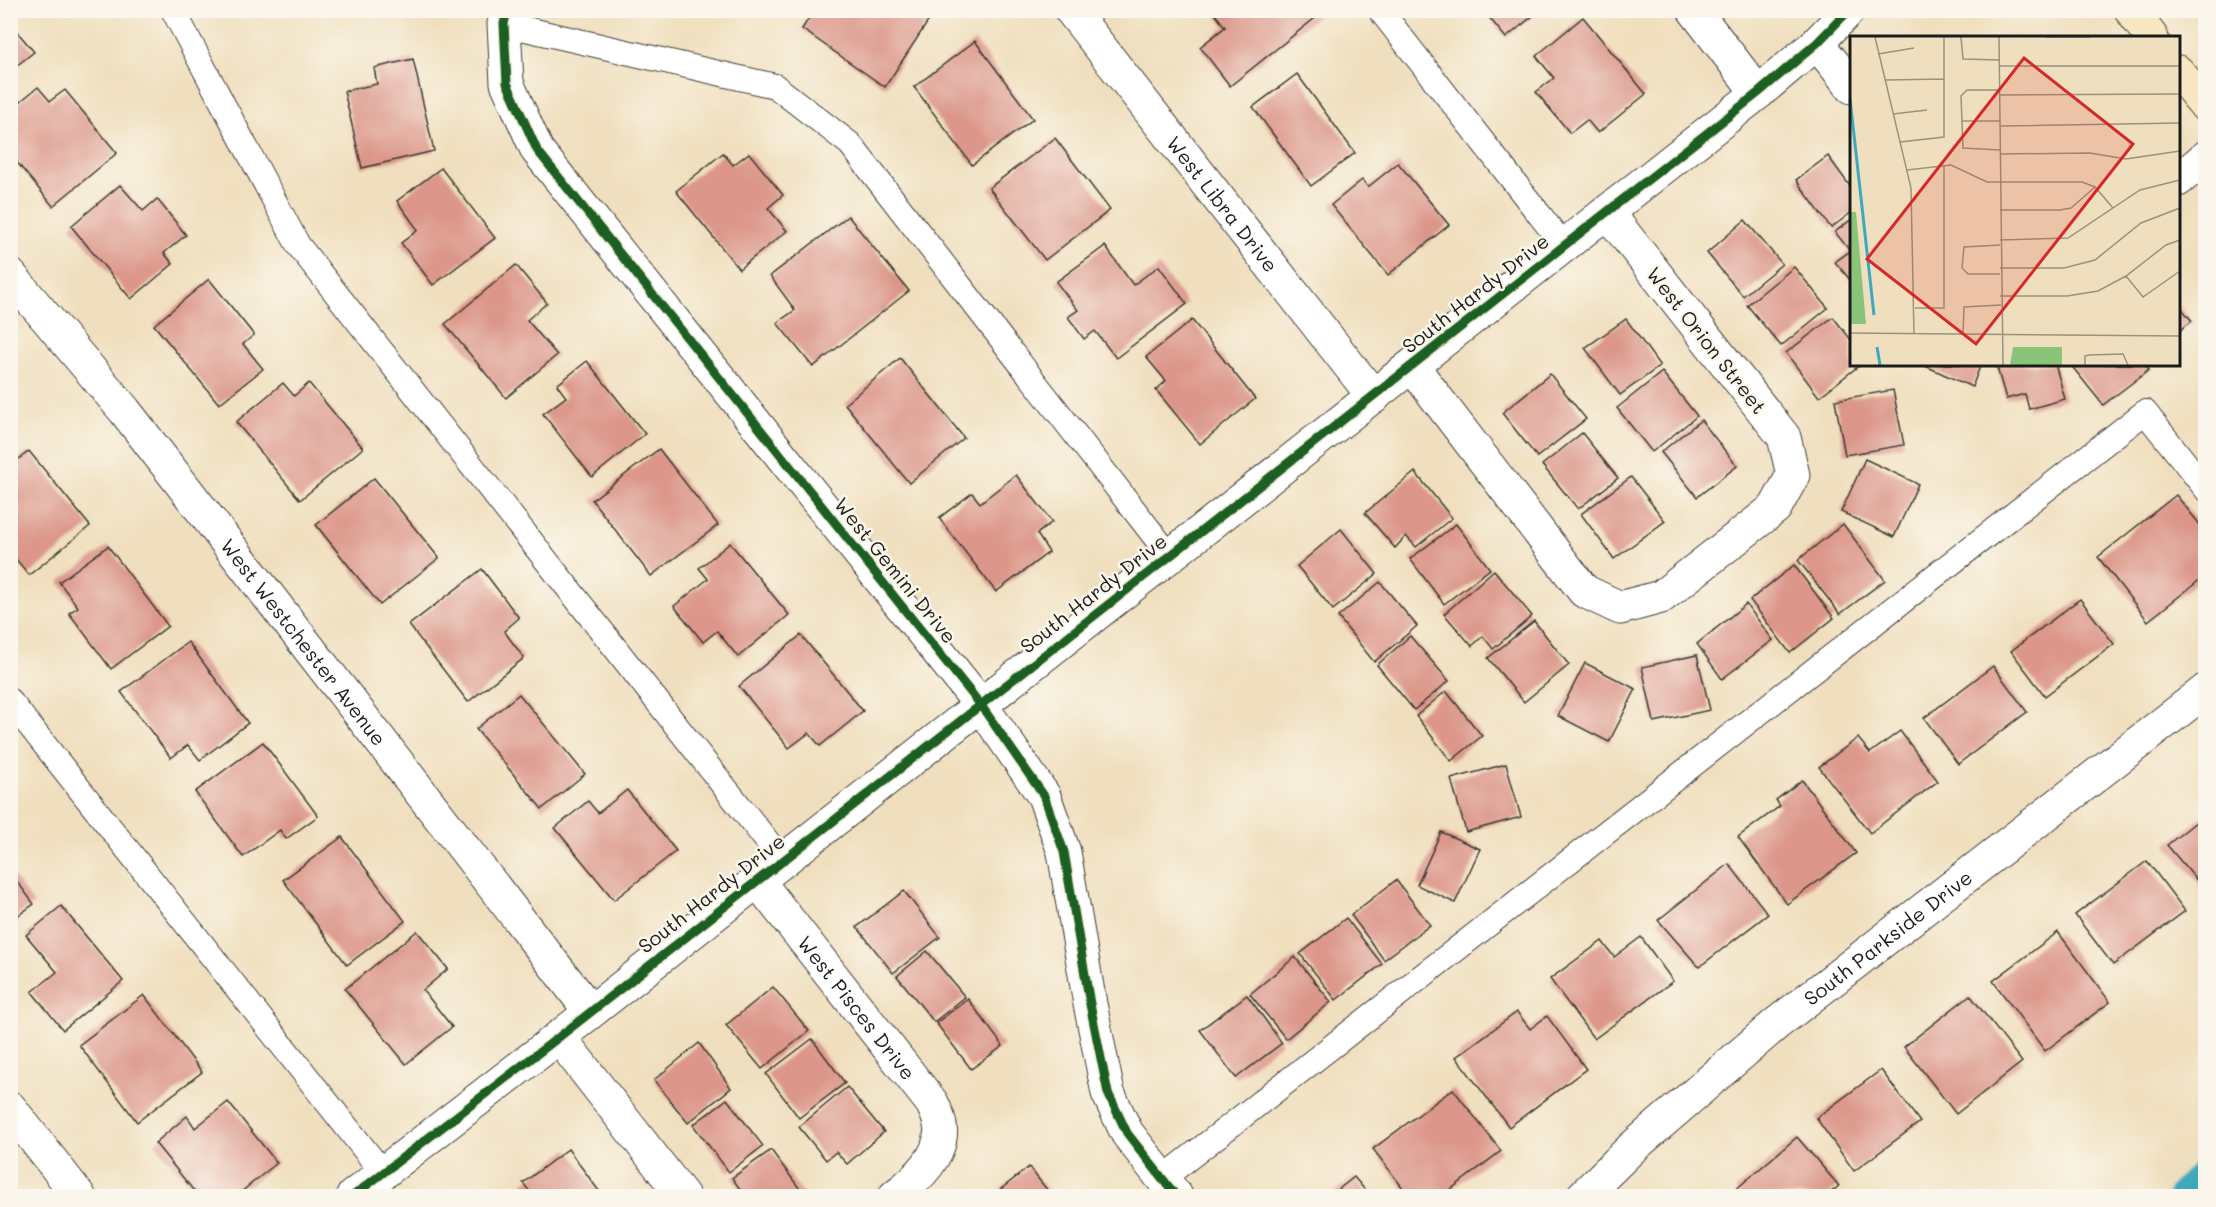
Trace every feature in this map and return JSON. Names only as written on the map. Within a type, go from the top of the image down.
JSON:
[{"type":"main road","points":[[2131,10],[2150,36]]},
{"type":"main road","points":[[2180,75],[2205,106]]},
{"type":"street","name":"West Libra Drive","points":[[1071,10],[1374,397]]},
{"type":"street","points":[[1694,10],[1758,93]]},
{"type":"street","name":"South Hardy Drive","points":[[352,1197],[559,1037],[1758,93],[1817,43],[1849,10]]},
{"type":"street","name":"West Gemini Drive","points":[[506,17],[507,83],[537,150],[980,704],[1044,796],[1064,852],[1090,1005],[1108,1093],[1127,1133],[1169,1188]]},
{"type":"street","points":[[1817,43],[1850,86]]},
{"type":"street","points":[[2180,178],[2205,157]]},
{"type":"street","name":"West Orion Street","points":[[1412,366],[1584,591],[1620,608],[1661,597],[1775,508],[1793,475],[1784,437],[1607,212]]},
{"type":"street","name":"West Westchester Avenue","points":[[10,275],[125,411],[591,1011]]},
{"type":"street","name":"South Parkside Drive","points":[[1583,1197],[1632,1148],[1776,1024],[2205,690]]},
{"type":"street","name":"West Pisces Drive","points":[[757,880],[932,1103],[940,1123],[941,1142],[919,1178],[895,1197]]},
{"type":"street","points":[[559,1037],[683,1197]]},
{"type":"street","points":[[10,1108],[79,1197]]},
{"type":"lane","points":[[173,10],[298,245],[782,860]]},
{"type":"lane","points":[[1380,10],[1564,246]]},
{"type":"lane","points":[[506,17],[775,86],[850,144],[1169,555]]},
{"type":"lane","points":[[1169,1188],[2145,412],[2205,489]]},
{"type":"lane","points":[[10,701],[383,1173]]},
{"type":"building","points":[[814,10],[921,10],[931,17],[885,87],[802,29]]},
{"type":"building","points":[[1212,10],[1318,10],[1320,14],[1230,86],[1200,47],[1225,27]]},
{"type":"building","points":[[1483,10],[1540,10],[1506,38]]},
{"type":"building","points":[[1583,17],[1646,94],[1598,133],[1587,120],[1570,133],[1536,92],[1554,78],[1536,56]]},
{"type":"building","points":[[10,23],[34,52],[10,71]]},
{"type":"building","points":[[975,41],[1033,119],[972,165],[914,87]]},
{"type":"building","points":[[413,59],[434,151],[362,168],[344,91],[377,84],[374,68]]},
{"type":"building","points":[[1297,74],[1355,153],[1311,186],[1253,107]]},
{"type":"building","points":[[38,87],[50,101],[65,90],[117,153],[53,206],[10,154],[10,110]]},
{"type":"building","points":[[1055,138],[1110,210],[1045,260],[989,188]]},
{"type":"building","points":[[723,153],[733,165],[749,153],[783,195],[768,208],[787,231],[739,269],[676,191]]},
{"type":"building","points":[[1828,156],[1850,186],[1850,214],[1831,228],[1796,180]]},
{"type":"building","points":[[1398,163],[1449,225],[1388,275],[1331,205],[1362,180],[1368,187]]},
{"type":"building","points":[[441,168],[495,238],[433,285],[401,243],[418,230],[397,201]]},
{"type":"building","points":[[120,185],[143,211],[157,199],[186,235],[164,253],[173,264],[131,299],[71,226]]},
{"type":"building","points":[[848,216],[909,291],[813,367],[777,323],[795,310],[770,276]]},
{"type":"building","points":[[1745,220],[1782,264],[1743,296],[1707,253]]},
{"type":"building","points":[[1850,221],[1850,251],[1835,232]]},
{"type":"building","points":[[1105,246],[1133,285],[1159,266],[1187,304],[1116,358],[1095,331],[1084,339],[1068,317],[1078,310],[1056,282]]},
{"type":"building","points":[[1850,251],[1850,280],[1835,262]]},
{"type":"building","points":[[516,265],[547,303],[527,320],[557,355],[506,398],[445,324]]},
{"type":"building","points":[[1794,267],[1828,308],[1781,346],[1747,305]]},
{"type":"building","points":[[209,279],[254,335],[243,344],[263,369],[219,404],[154,325]]},
{"type":"building","points":[[2180,306],[2192,321],[2180,330]]},
{"type":"building","points":[[1833,317],[1850,338],[1850,366],[1858,366],[1819,397],[1786,353]]},
{"type":"building","points":[[1626,319],[1660,366],[1620,395],[1585,348]]},
{"type":"building","points":[[1192,320],[1255,399],[1200,444],[1156,390],[1166,381],[1146,357]]},
{"type":"building","points":[[900,358],[964,438],[909,483],[845,404]]},
{"type":"building","points":[[587,361],[645,434],[592,477],[543,414],[566,397],[557,385]]},
{"type":"building","points":[[1925,366],[1980,366],[1972,387]]},
{"type":"building","points":[[1997,366],[2056,366],[2065,399],[2029,409],[2025,394],[2006,399]]},
{"type":"building","points":[[2072,366],[2146,366],[2149,370],[2103,405]]},
{"type":"building","points":[[1662,372],[1697,416],[1652,452],[1617,408]]},
{"type":"building","points":[[1550,374],[1586,419],[1537,457],[1502,413]]},
{"type":"building","points":[[283,383],[294,396],[309,383],[363,448],[300,500],[236,422]]},
{"type":"building","points":[[1893,390],[1904,445],[1845,455],[1835,400]]},
{"type":"building","points":[[1701,420],[1737,466],[1697,497],[1661,452]]},
{"type":"building","points":[[1582,433],[1618,478],[1578,509],[1542,465]]},
{"type":"building","points":[[659,449],[718,525],[651,576],[592,500]]},
{"type":"building","points":[[29,451],[90,526],[29,575],[10,552],[10,466]]},
{"type":"building","points":[[1865,459],[1918,484],[1894,537],[1841,512]]},
{"type":"building","points":[[1415,472],[1452,518],[1416,547],[1406,536],[1395,548],[1365,513]]},
{"type":"building","points":[[1016,475],[1052,522],[1037,534],[1049,552],[996,592],[939,518],[972,493],[980,503]]},
{"type":"building","points":[[1631,477],[1665,521],[1614,559],[1581,514]]},
{"type":"building","points":[[374,478],[439,558],[380,605],[316,525]]},
{"type":"building","points":[[2176,495],[2206,532],[2206,575],[2148,621],[2098,557]]},
{"type":"building","points":[[1456,524],[1490,569],[1444,604],[1410,559]]},
{"type":"building","points":[[1843,524],[1885,580],[1840,614],[1798,560]]},
{"type":"building","points":[[1341,529],[1377,574],[1333,610],[1297,566]]},
{"type":"building","points":[[730,543],[789,615],[738,657],[717,631],[703,642],[674,606],[708,579],[699,568]]},
{"type":"building","points":[[108,546],[168,626],[111,669],[69,613],[78,607],[59,582]]},
{"type":"building","points":[[1794,565],[1834,618],[1790,653],[1750,600]]},
{"type":"building","points":[[482,569],[519,618],[504,631],[524,658],[468,702],[409,625]]},
{"type":"building","points":[[1494,570],[1532,616],[1493,649],[1483,636],[1472,646],[1444,614]]},
{"type":"building","points":[[1380,582],[1417,626],[1374,662],[1338,617]]},
{"type":"building","points":[[2080,599],[2114,644],[2045,696],[2011,651]]},
{"type":"building","points":[[1746,604],[1773,640],[1722,679],[1697,644]]},
{"type":"building","points":[[1534,621],[1569,665],[1524,702],[1488,658]]},
{"type":"building","points":[[801,635],[863,711],[820,746],[809,733],[789,748],[739,686]]},
{"type":"building","points":[[1410,636],[1449,681],[1414,710],[1377,665]]},
{"type":"building","points":[[188,642],[248,723],[200,760],[188,745],[171,758],[121,692]]},
{"type":"building","points":[[1697,655],[1710,710],[1654,722],[1642,667]]},
{"type":"building","points":[[1585,663],[1636,689],[1609,742],[1558,716]]},
{"type":"building","points":[[1993,666],[2027,712],[1958,764],[1924,718]]},
{"type":"building","points":[[1446,691],[1482,736],[1451,761],[1416,716]]},
{"type":"building","points":[[519,694],[585,774],[542,809],[476,729]]},
{"type":"building","points":[[1900,731],[1938,781],[1870,833],[1819,767],[1858,738],[1870,753]]},
{"type":"building","points":[[263,742],[318,816],[286,839],[280,830],[243,857],[195,792]]},
{"type":"building","points":[[1506,764],[1521,817],[1466,832],[1451,779]]},
{"type":"building","points":[[1802,780],[1856,853],[1787,904],[1738,837],[1780,806],[1776,800]]},
{"type":"building","points":[[627,790],[676,851],[614,900],[555,828],[588,801],[598,813]]},
{"type":"building","points":[[2206,814],[2206,891],[2167,845]]},
{"type":"building","points":[[1441,832],[1480,849],[1455,903],[1417,885]]},
{"type":"building","points":[[342,837],[405,921],[347,965],[283,880]]},
{"type":"building","points":[[2147,861],[2185,911],[2113,965],[2075,915]]},
{"type":"building","points":[[1729,864],[1768,914],[1699,967],[1658,920]]},
{"type":"building","points":[[10,872],[34,904],[10,921]]},
{"type":"building","points":[[1396,880],[1430,925],[1384,960],[1351,915]]},
{"type":"building","points":[[904,891],[940,937],[893,973],[857,927]]},
{"type":"building","points":[[61,906],[123,981],[63,1030],[32,992],[57,972],[26,935]]},
{"type":"building","points":[[1346,918],[1382,964],[1336,1000],[1300,954]]},
{"type":"building","points":[[417,931],[448,969],[423,990],[452,1027],[406,1064],[345,989]]},
{"type":"building","points":[[2058,932],[2110,1002],[2045,1051],[1993,981]]},
{"type":"building","points":[[1641,937],[1673,981],[1594,1039],[1550,979],[1602,941],[1614,957]]},
{"type":"building","points":[[927,951],[965,997],[934,1022],[897,976]]},
{"type":"building","points":[[1295,957],[1331,1002],[1286,1039],[1250,994]]},
{"type":"building","points":[[773,987],[809,1031],[762,1069],[726,1025]]},
{"type":"building","points":[[144,995],[202,1072],[137,1122],[79,1045]]},
{"type":"building","points":[[1247,995],[1282,1043],[1236,1078],[1200,1030]]},
{"type":"building","points":[[1970,995],[2022,1062],[1956,1114],[1904,1047]]},
{"type":"building","points":[[968,999],[1003,1046],[971,1069],[936,1023]]},
{"type":"building","points":[[1517,1012],[1530,1029],[1547,1016],[1586,1069],[1509,1127],[1456,1057]]},
{"type":"building","points":[[812,1039],[845,1083],[799,1118],[766,1074]]},
{"type":"building","points":[[699,1043],[731,1088],[688,1123],[654,1080]]},
{"type":"building","points":[[1881,1070],[1920,1122],[1854,1171],[1816,1118]]},
{"type":"building","points":[[847,1087],[884,1132],[847,1164],[836,1152],[826,1160],[799,1127]]},
{"type":"building","points":[[1453,1089],[1501,1151],[1442,1196],[1409,1196],[1373,1149]]},
{"type":"building","points":[[727,1099],[763,1146],[729,1172],[693,1125]]},
{"type":"building","points":[[228,1102],[277,1163],[236,1196],[198,1196],[155,1143],[187,1116],[195,1128]]},
{"type":"building","points":[[1797,1137],[1839,1186],[1826,1196],[1741,1196],[1735,1190]]},
{"type":"building","points":[[568,1149],[602,1195],[533,1196],[523,1183]]},
{"type":"building","points":[[771,1150],[805,1196],[745,1196],[732,1178]]},
{"type":"building","points":[[1029,1167],[1052,1196],[992,1196]]},
{"type":"building","points":[[1354,1177],[1370,1196],[1330,1196]]},
{"type":"waterway","points":[[2188,1196],[2206,1179]]},
{"type":"cycle path","points":[[507,10],[504,24],[507,83],[537,150],[980,704],[1044,796],[1064,852],[1108,1093],[1127,1133],[1176,1196]]},
{"type":"cycle path","points":[[353,1196],[559,1037],[1758,93],[1817,43],[1849,10]]}]
